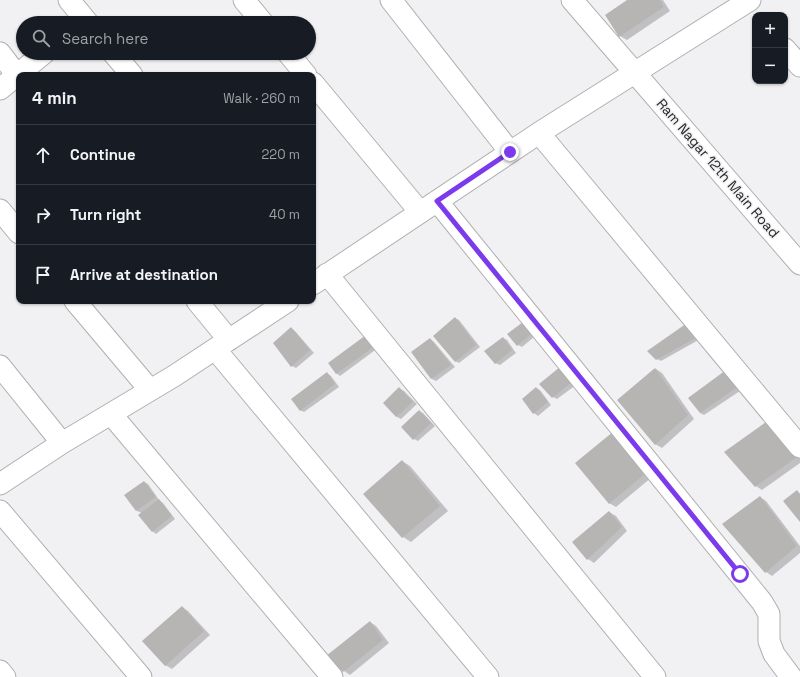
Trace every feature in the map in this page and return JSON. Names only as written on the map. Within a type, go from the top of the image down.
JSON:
[{"type":"street","points":[[69,0],[81,16]]},
{"type":"street","points":[[244,0],[257,16]]},
{"type":"street","points":[[391,0],[510,152]]},
{"type":"street","name":"Ram Nagar 12th Main Road","points":[[572,0],[800,264]]},
{"type":"street","points":[[655,677],[320,279],[539,133],[635,73],[750,6]]},
{"type":"street","points":[[788,52],[800,66]]},
{"type":"street","points":[[0,54],[16,74]]},
{"type":"street","points":[[23,72],[36,60]]},
{"type":"street","points":[[119,60],[129,72]]},
{"type":"street","points":[[294,60],[304,72]]},
{"type":"street","points":[[0,89],[16,77]]},
{"type":"street","points":[[316,86],[429,206],[762,602],[769,614],[769,641],[774,654],[791,677]]},
{"type":"street","points":[[539,133],[800,447]]},
{"type":"street","points":[[0,210],[16,229]]},
{"type":"street","points":[[78,304],[150,390]]},
{"type":"street","points":[[200,304],[222,345],[488,677]]},
{"type":"street","points":[[0,484],[62,443],[222,345],[284,304]]},
{"type":"street","points":[[0,366],[62,443]]},
{"type":"street","points":[[111,414],[332,677]]},
{"type":"street","points":[[0,511],[141,677]]},
{"type":"street","points":[[0,671],[5,677]]},
{"type":"building","points":[[627,0],[660,0],[664,7],[619,37],[605,15]]},
{"type":"building","points":[[455,317],[476,345],[455,362],[433,336]]},
{"type":"building","points":[[690,321],[699,336],[656,360],[647,351]]},
{"type":"building","points":[[523,322],[531,334],[517,346],[507,334]]},
{"type":"building","points":[[291,327],[310,350],[291,367],[273,343]]},
{"type":"building","points":[[366,335],[375,346],[336,374],[328,363]]},
{"type":"building","points":[[503,337],[512,350],[495,364],[484,351]]},
{"type":"building","points":[[430,338],[451,365],[431,379],[411,352]]},
{"type":"building","points":[[560,367],[572,382],[552,398],[539,384]]},
{"type":"building","points":[[655,368],[688,415],[655,445],[617,400]]},
{"type":"building","points":[[726,370],[739,386],[700,413],[688,398]]},
{"type":"building","points":[[327,372],[335,384],[300,411],[291,399]]},
{"type":"building","points":[[399,387],[413,402],[396,417],[383,403]]},
{"type":"building","points":[[536,387],[548,402],[533,414],[522,399]]},
{"type":"building","points":[[419,410],[431,423],[413,440],[401,427]]},
{"type":"building","points":[[766,422],[797,457],[755,487],[724,452]]},
{"type":"building","points":[[614,431],[646,473],[609,504],[575,463]]},
{"type":"building","points":[[402,460],[440,506],[402,538],[363,494]]},
{"type":"building","points":[[144,481],[156,497],[136,511],[124,495]]},
{"type":"building","points":[[797,490],[800,494],[800,522],[783,501]]},
{"type":"building","points":[[760,496],[797,546],[765,573],[722,524]]},
{"type":"building","points":[[159,499],[172,516],[152,532],[138,515]]},
{"type":"building","points":[[609,511],[622,527],[587,560],[572,542]]},
{"type":"building","points":[[182,606],[204,631],[165,666],[142,641]]},
{"type":"building","points":[[370,621],[383,640],[343,672],[326,656]]},
{"type":"route","points":[[510,152],[437,201],[740,574]]}]
